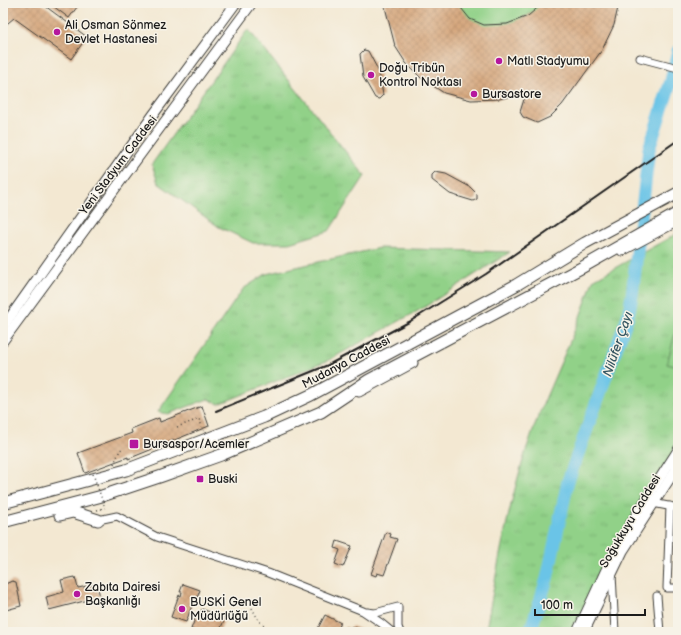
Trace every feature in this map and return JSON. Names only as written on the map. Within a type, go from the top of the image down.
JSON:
[{"type":"highway","name":"Mudanya Caddesi","points":[[3,503],[126,470],[264,417],[311,395],[516,285],[585,243],[676,194]]},
{"type":"highway","points":[[6,521],[102,496],[162,476],[222,454],[321,412],[369,380],[582,270],[676,218]]},
{"type":"highway","points":[[3,495],[24,498]]},
{"type":"highway","points":[[6,521],[35,520],[73,512],[98,520]]},
{"type":"main road","name":"Yeni Stadyum Caddesi","points":[[3,327],[153,115],[236,3]]},
{"type":"main road","name":"Yeni Stadyum Caddesi","points":[[3,342],[252,3]]},
{"type":"main road","name":"Soğukkuyu Caddesi","points":[[577,632],[611,559],[678,450]]},
{"type":"main road","name":"Soğukkuyu Caddesi","points":[[584,632],[612,572],[653,503],[678,467]]},
{"type":"street","points":[[640,58],[678,68]]},
{"type":"street","points":[[653,503],[678,508]]},
{"type":"street","points":[[670,506],[667,588],[678,588]]},
{"type":"street","points":[[98,520],[117,516],[157,537],[268,573],[363,611],[381,622],[392,632]]},
{"type":"street","points":[[612,572],[615,632]]},
{"type":"street","points":[[657,596],[660,632]]},
{"type":"street","points":[[363,611],[375,613],[398,607],[398,627],[400,632]]},
{"type":"path","points":[[177,427],[198,419],[208,439]]},
{"type":"path","points":[[113,467],[120,450],[124,448]]},
{"type":"path","points":[[93,474],[105,508]]},
{"type":"path","points":[[252,608],[259,622],[272,632]]},
{"type":"green space","points":[[457,3],[543,3],[532,13],[516,21],[498,26],[490,26],[479,24],[471,19],[465,14]]},
{"type":"green space","points":[[248,29],[365,176],[329,231],[289,243],[253,243],[219,227],[158,183],[152,164]]},
{"type":"green space","points":[[678,233],[678,446],[573,632],[484,632],[487,624],[506,524],[526,451],[541,408],[580,317],[593,280]]},
{"type":"green space","points":[[379,248],[510,252],[423,308],[329,360],[219,404],[208,399],[168,414],[158,412],[243,289],[266,274]]},
{"type":"green space","points":[[678,322],[678,367],[667,364]]},
{"type":"building","name":"Ali Osman Sönmez Devlet Hastanesi","points":[[3,3],[41,3],[87,37],[71,59],[14,18],[3,27]]},
{"type":"building","name":"Ali Osman Sönmez Devlet Hastanesi","points":[[49,3],[80,3],[69,18]]},
{"type":"building","name":"Matlı Stadyumu","points":[[384,3],[457,3],[470,19],[484,25],[507,24],[528,16],[543,3],[619,3],[614,25],[602,50],[562,105],[550,117],[537,123],[523,117],[520,112],[526,93],[499,99],[471,100],[444,93],[421,78],[406,63],[395,46]]},
{"type":"building","name":"Doğu Tribün Kontrol Noktası","points":[[364,50],[368,51],[379,72],[383,95],[379,99],[375,98],[363,77],[360,54]]},
{"type":"building","points":[[435,172],[446,174],[470,187],[477,194],[477,199],[473,201],[450,194],[432,180],[432,175]]},
{"type":"building","points":[[202,406],[209,426],[128,459],[128,457],[85,473],[78,453],[132,433],[131,429],[159,418],[160,422]]},
{"type":"building","points":[[386,532],[391,534],[390,537],[397,539],[384,575],[377,573],[376,576],[371,574]]},
{"type":"building","points":[[337,541],[352,546],[343,567],[335,564],[340,550],[335,548]]},
{"type":"building","name":"Zabıta Dairesi Başkanlığı","points":[[75,577],[78,588],[97,584],[100,597],[49,610],[46,597],[64,592],[61,580]]},
{"type":"building","points":[[12,581],[16,582],[21,606],[6,610],[5,605],[3,606],[3,585]]},
{"type":"building","name":"BUSKİ Genel Müdürlüğü","points":[[183,584],[200,590],[196,601],[194,600],[186,622],[171,617],[179,595],[181,596],[182,592],[180,592]]},
{"type":"building","points":[[202,609],[225,618],[220,630],[217,632],[198,632],[191,629],[197,614],[199,615]]},
{"type":"building","points":[[325,615],[341,623],[336,632],[316,632]]},
{"type":"building","points":[[352,626],[362,630],[362,632],[344,632],[346,627],[351,629]]},
{"type":"waterway","name":"Nilüfer Çayı","points":[[530,632],[547,579],[568,481],[628,316],[632,296],[649,149],[671,81],[678,51]]},
{"type":"railway","points":[[216,411],[328,365],[409,322],[486,274],[678,140]]},
{"type":"place","name":"Ali Osman Sönmez Devlet Hastanesi","points":[[57,32]]},
{"type":"place","name":"Matlı Stadyumu","points":[[499,61]]},
{"type":"place","name":"Doğu Tribün Kontrol Noktası","points":[[371,75]]},
{"type":"place","name":"Bursastore","points":[[474,94]]},
{"type":"place","name":"Bursaspor/Acemler","points":[[134,444]]},
{"type":"place","name":"Buski","points":[[200,479]]},
{"type":"place","name":"Zabıta Dairesi Başkanlığı","points":[[77,594]]},
{"type":"place","name":"BUSKİ Genel Müdürlüğü","points":[[182,609]]}]
